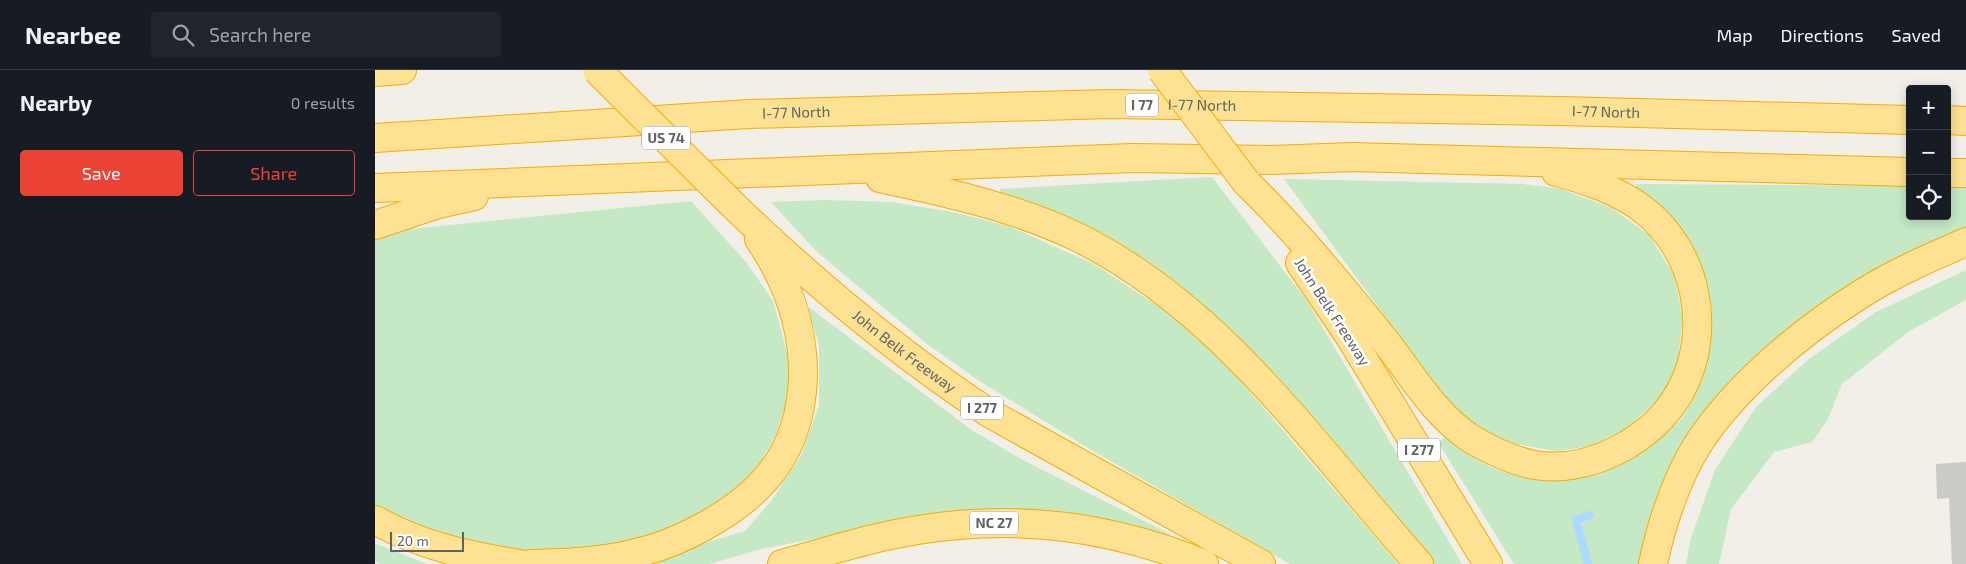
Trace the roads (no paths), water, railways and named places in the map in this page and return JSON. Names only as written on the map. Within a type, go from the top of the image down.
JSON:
[{"type":"highway","points":[[375,72],[402,70]]},
{"type":"highway","name":"John Belk Freeway","points":[[597,70],[779,249],[887,339],[989,413],[1261,564]]},
{"type":"highway","name":"John Belk Freeway","points":[[1162,70],[1246,182],[1350,337],[1488,564]]},
{"type":"highway","name":"I-77 North","points":[[375,138],[749,114],[1111,104],[1561,111],[1906,120]]},
{"type":"highway","points":[[1951,120],[1966,121]]},
{"type":"highway","points":[[375,188],[1132,158],[1272,160],[1352,157],[1906,172]]},
{"type":"highway","points":[[1246,182],[1322,265],[1442,414],[1469,437],[1500,454],[1534,464],[1575,464],[1606,455],[1635,440],[1659,419],[1680,391],[1696,348],[1698,317],[1693,284],[1682,255],[1664,229],[1641,208],[1587,181],[1515,162]]},
{"type":"highway","points":[[824,170],[863,175],[941,191],[1017,213],[1074,236],[1129,266],[1180,303],[1239,358],[1419,564]]},
{"type":"highway","points":[[1951,173],[1966,174]]},
{"type":"highway","points":[[375,225],[438,204],[549,182]]},
{"type":"highway","points":[[531,564],[577,563],[633,554],[684,537],[726,514],[746,500],[779,462],[799,415],[802,398],[803,360],[798,323],[773,262],[734,206]]},
{"type":"highway","points":[[1653,564],[1661,526],[1676,486],[1698,445],[1742,390],[1784,352],[1830,315],[1859,295],[1914,265],[1966,242]]},
{"type":"highway","points":[[375,520],[397,532],[445,550],[520,564]]},
{"type":"highway","name":"NC 27","points":[[782,564],[917,530],[1013,522],[1088,529],[1144,542],[1204,564]]},
{"type":"waterway","points":[[1588,564],[1576,520],[1590,515]]}]
